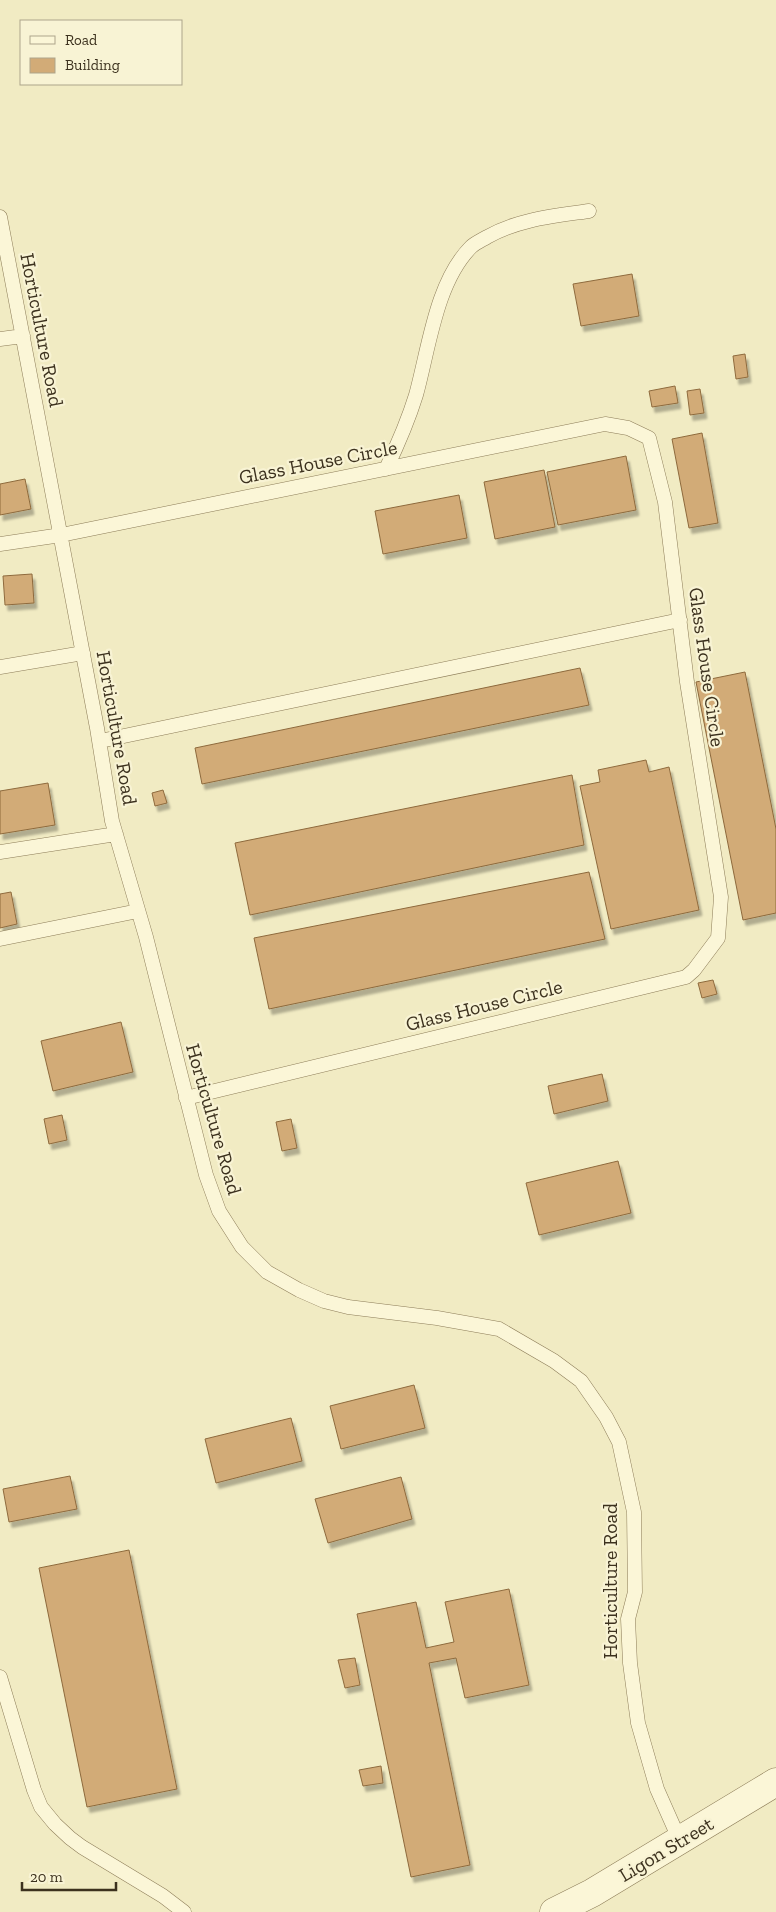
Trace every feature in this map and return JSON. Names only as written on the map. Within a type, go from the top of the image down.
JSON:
[{"type":"street","name":"Ligon Street","points":[[554,1912],[592,1893],[776,1782]]},
{"type":"lane","points":[[386,468],[405,430],[416,394],[433,322],[449,280],[472,246],[496,232],[523,221],[590,211]]},
{"type":"lane","name":"Horticulture Road","points":[[0,217],[116,834],[138,911],[206,1175],[219,1211],[242,1247],[267,1272],[299,1290],[324,1301],[348,1308],[437,1318],[500,1329],[554,1361],[581,1381],[606,1417],[619,1442],[634,1512],[635,1592],[628,1619],[630,1663],[638,1723],[657,1789],[680,1841]]},
{"type":"lane","points":[[0,339],[23,336]]},
{"type":"lane","name":"Glass House Circle","points":[[0,544],[61,535],[605,424],[628,428],[649,438],[665,502],[680,620],[721,897],[718,938],[694,970],[686,977],[186,1098]]},
{"type":"lane","points":[[100,741],[680,620]]},
{"type":"lane","points":[[0,667],[83,653]]},
{"type":"lane","points":[[0,852],[116,834]]},
{"type":"lane","points":[[0,939],[138,911]]},
{"type":"lane","points":[[0,1677],[34,1790],[41,1807],[55,1824],[82,1847],[163,1896],[184,1912]]},
{"type":"building","points":[[632,274],[639,316],[581,326],[573,284]]},
{"type":"building","points":[[745,354],[748,377],[736,379],[733,356]]},
{"type":"building","points":[[675,386],[678,403],[652,407],[649,391]]},
{"type":"building","points":[[700,389],[704,413],[690,415],[687,391]]},
{"type":"building","points":[[702,433],[718,523],[689,528],[672,439]]},
{"type":"building","points":[[626,456],[636,510],[558,525],[547,472]]},
{"type":"building","points":[[544,470],[555,527],[495,539],[484,482]]},
{"type":"building","points":[[25,479],[31,509],[0,515],[0,484]]},
{"type":"building","points":[[459,495],[467,538],[383,554],[375,511]]},
{"type":"building","points":[[32,574],[34,603],[5,605],[3,576]]},
{"type":"building","points":[[580,668],[589,705],[202,784],[195,748]]},
{"type":"building","points":[[745,672],[776,829],[776,913],[743,920],[696,682]]},
{"type":"building","points":[[646,760],[649,772],[669,767],[699,910],[611,929],[580,786],[600,782],[598,770]]},
{"type":"building","points":[[572,775],[584,845],[250,915],[235,843]]},
{"type":"building","points":[[48,783],[55,825],[0,834],[0,791]]},
{"type":"building","points":[[163,790],[167,803],[155,806],[152,793]]},
{"type":"building","points":[[589,872],[605,939],[269,1009],[254,938]]},
{"type":"building","points":[[11,892],[17,924],[0,928],[0,894]]},
{"type":"building","points":[[713,980],[717,994],[702,998],[698,983]]},
{"type":"building","points":[[121,1022],[133,1072],[53,1091],[41,1041]]},
{"type":"building","points":[[602,1074],[608,1101],[554,1114],[548,1086]]},
{"type":"building","points":[[62,1115],[67,1140],[49,1144],[44,1119]]},
{"type":"building","points":[[291,1119],[297,1148],[282,1151],[276,1122]]},
{"type":"building","points":[[618,1161],[631,1213],[539,1235],[526,1183]]},
{"type":"building","points":[[414,1385],[425,1428],[341,1449],[330,1406]]},
{"type":"building","points":[[291,1418],[302,1461],[216,1483],[205,1439]]},
{"type":"building","points":[[70,1476],[77,1509],[9,1522],[3,1489]]},
{"type":"building","points":[[401,1477],[412,1519],[328,1543],[315,1499]]},
{"type":"building","points":[[129,1550],[177,1789],[87,1807],[39,1568]]},
{"type":"building","points":[[509,1589],[529,1685],[465,1698],[456,1658],[429,1663],[470,1865],[411,1877],[357,1614],[416,1602],[426,1648],[454,1642],[445,1602]]},
{"type":"building","points":[[355,1658],[360,1685],[345,1688],[338,1660]]},
{"type":"building","points":[[381,1766],[383,1783],[363,1786],[359,1770]]}]
